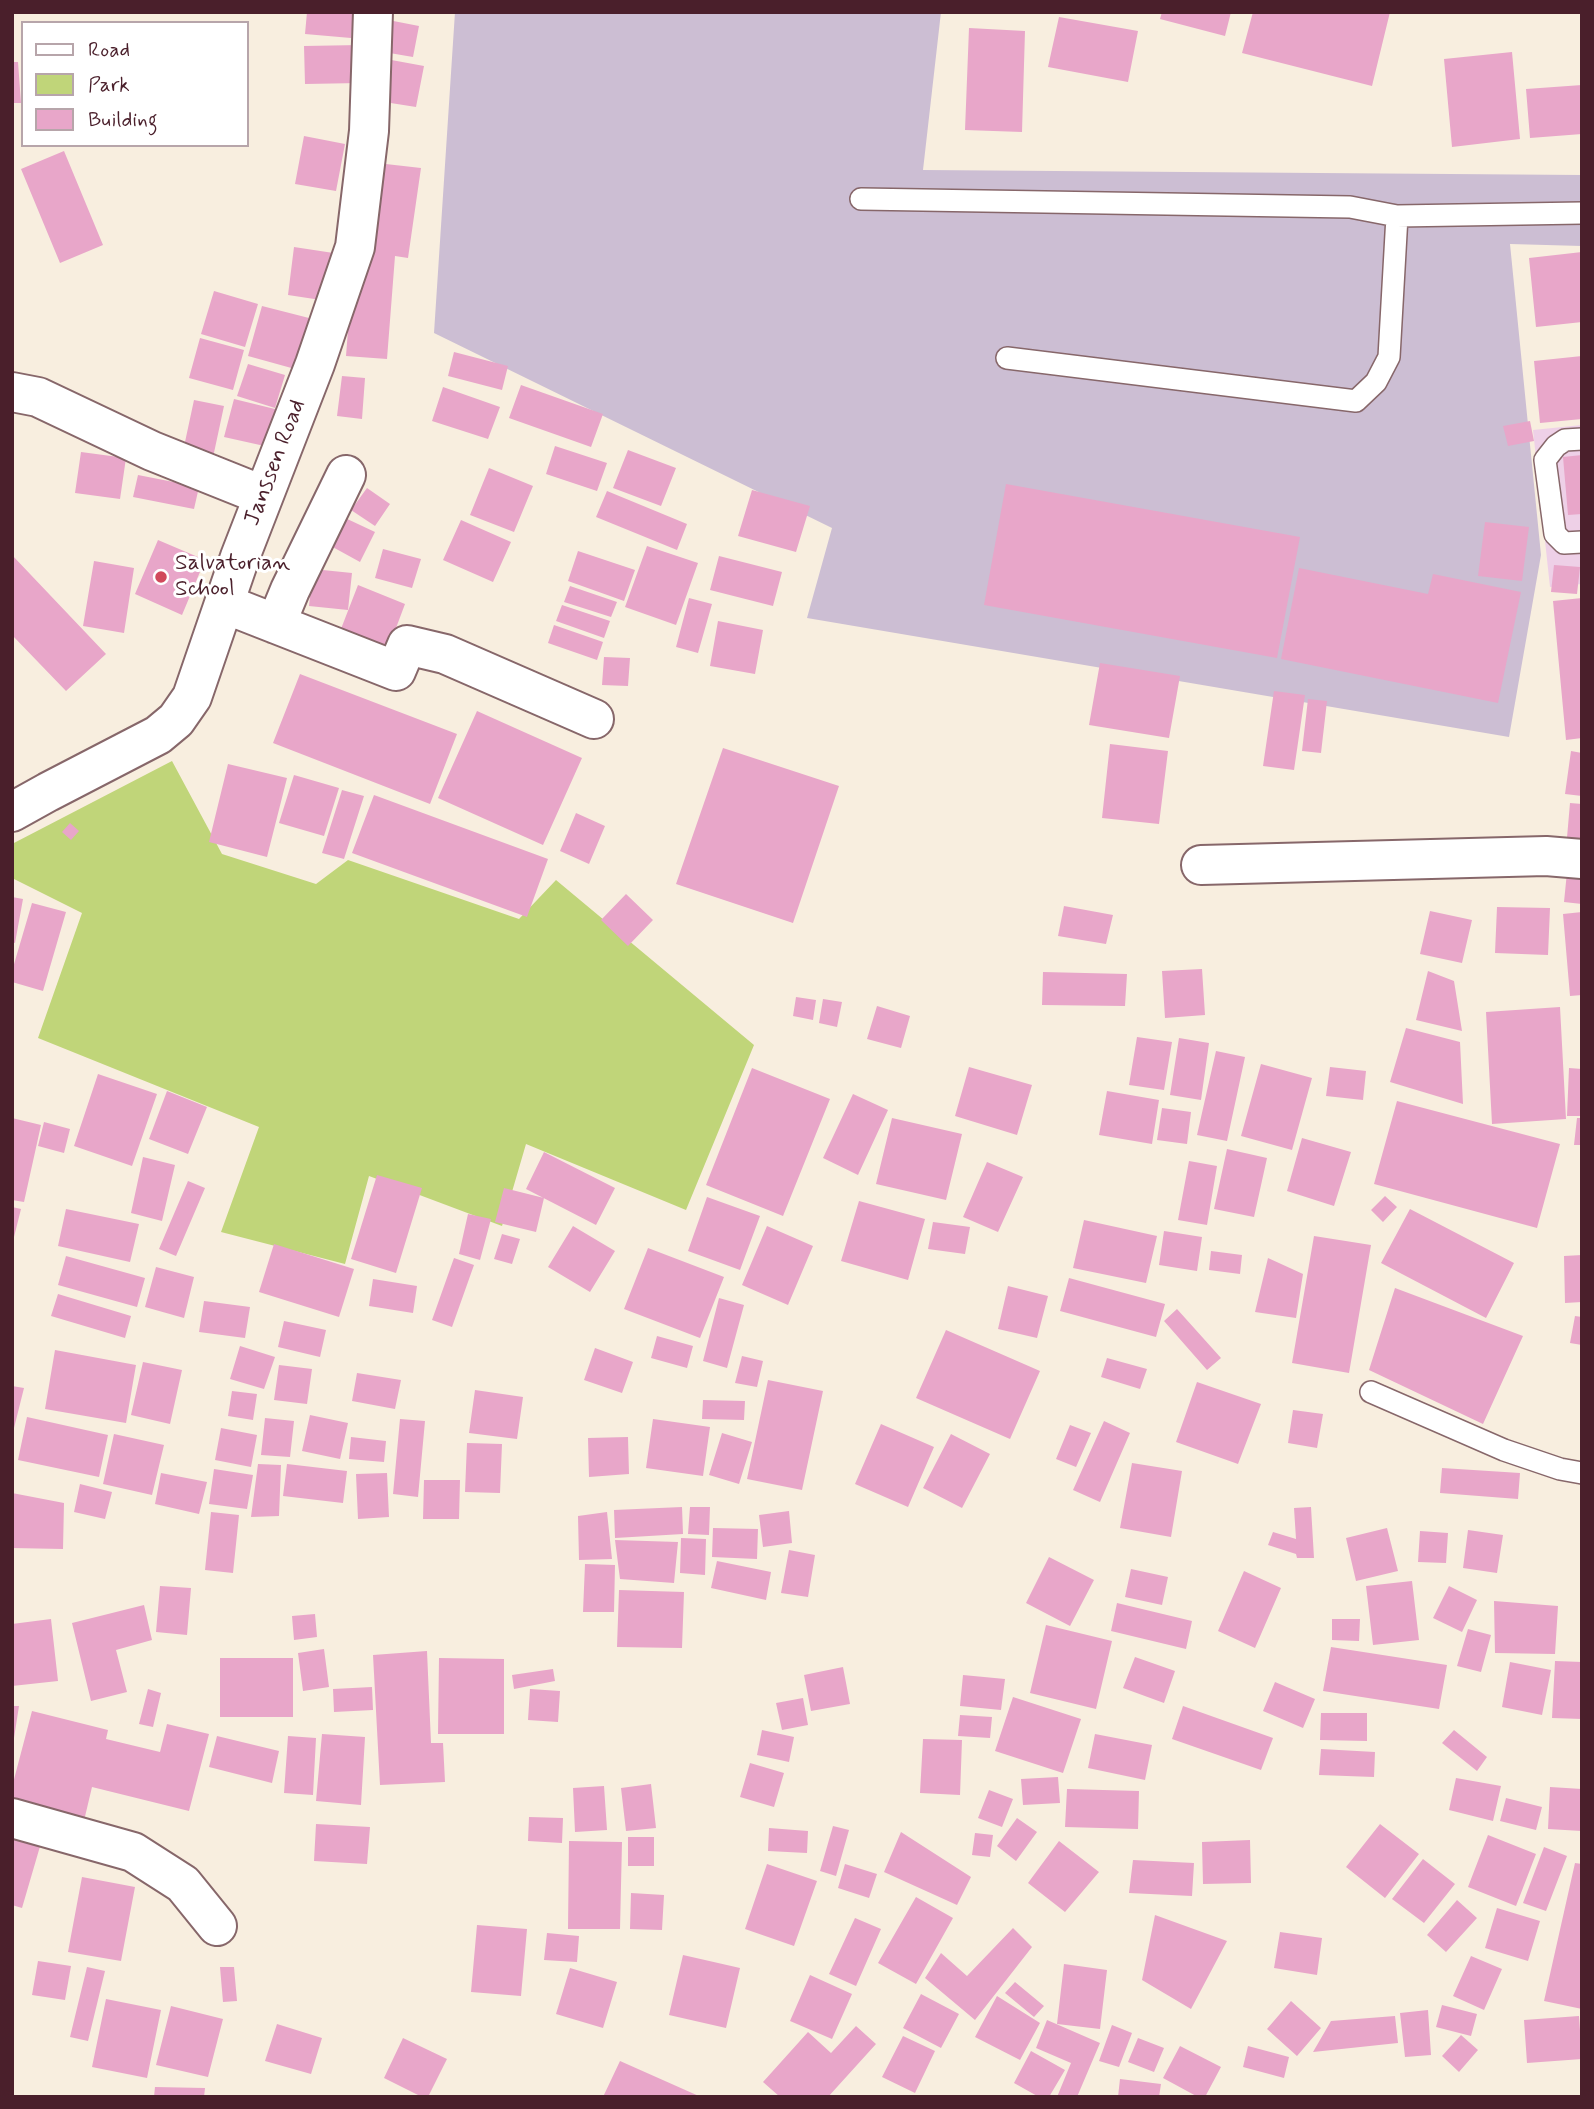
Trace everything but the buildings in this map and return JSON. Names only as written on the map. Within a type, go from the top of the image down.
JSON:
[{"type":"street","name":"Janssen Road","points":[[12,812],[158,735],[176,720],[192,697],[262,495],[315,364],[355,247],[369,131],[373,12]]},
{"type":"street","points":[[12,392],[38,397],[152,451],[262,495]]},
{"type":"street","points":[[276,624],[346,475]]},
{"type":"street","points":[[225,604],[396,671],[407,645],[445,654],[594,719]]},
{"type":"street","points":[[1201,865],[1546,856],[1582,859]]},
{"type":"street","points":[[12,1818],[133,1852],[183,1884],[217,1926]]},
{"type":"lane","points":[[861,199],[1350,207],[1397,216],[1582,213]]},
{"type":"lane","points":[[1007,358],[1356,401],[1376,382],[1390,357],[1397,216]]},
{"type":"lane","points":[[1582,439],[1565,440],[1556,446],[1545,460],[1555,534],[1564,543],[1582,542]]},
{"type":"lane","points":[[1371,1392],[1504,1450],[1560,1469],[1582,1473]]},
{"type":"shaded area","points":[[455,12],[941,12],[923,170],[1582,175],[1582,246],[1510,244],[1541,555],[1509,737],[807,618],[832,528],[434,333]]},
{"type":"shaded area","points":[[1582,425],[1582,584],[1550,587],[1533,430]]},
{"type":"green space","points":[[172,761],[222,854],[316,884],[348,860],[519,919],[556,880],[754,1045],[686,1210],[526,1144],[502,1226],[369,1176],[345,1264],[221,1232],[259,1127],[38,1038],[82,913],[12,878],[12,844]]},
{"type":"place","name":"Salvatorian School","points":[[161,577]]}]
